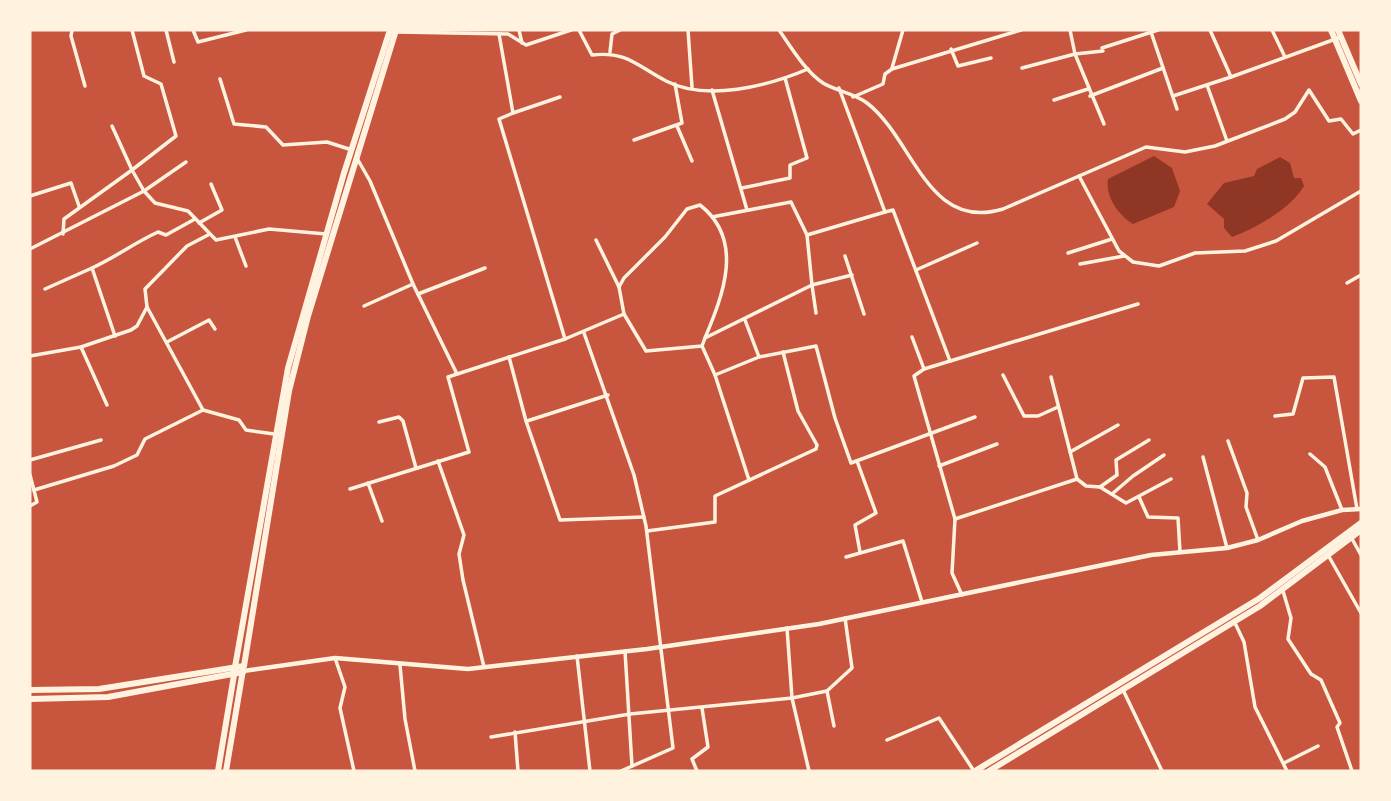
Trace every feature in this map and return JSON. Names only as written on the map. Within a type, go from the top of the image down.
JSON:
[{"type":"main road","points":[[1331,30],[1338,35],[1361,84]]},
{"type":"main road","points":[[226,771],[289,391],[393,31]]},
{"type":"main road","points":[[1338,35],[1361,101]]},
{"type":"main road","points":[[218,771],[274,433],[288,368],[351,149],[376,84]]},
{"type":"main road","points":[[974,771],[1260,598],[1361,523]]},
{"type":"main road","points":[[989,771],[1124,692],[1235,622],[1283,590],[1361,530]]},
{"type":"main road","points":[[30,690],[99,688],[245,669]]},
{"type":"main road","points":[[30,699],[107,697],[235,670]]},
{"type":"street","points":[[72,30],[71,36],[85,86]]},
{"type":"street","points":[[63,234],[62,222],[79,207],[174,139],[176,133],[161,84],[144,76],[132,30]]},
{"type":"street","points":[[166,30],[174,62]]},
{"type":"street","points":[[193,30],[198,42],[246,30]]},
{"type":"street","points":[[519,30],[522,43]]},
{"type":"street","points":[[552,30],[554,36]]},
{"type":"street","points":[[393,31],[508,34],[526,45],[570,30]]},
{"type":"street","points":[[579,30],[592,55],[610,52],[648,68],[675,84],[692,87],[712,90],[750,88],[808,69]]},
{"type":"street","points":[[610,52],[612,34],[620,30]]},
{"type":"street","points":[[688,30],[692,87]]},
{"type":"street","points":[[779,30],[808,69],[824,83],[866,102],[887,125],[932,190],[968,214],[984,215],[1003,209],[1146,147],[1185,152],[1227,141],[1295,113],[1309,90],[1329,121],[1341,119],[1353,134],[1361,130]]},
{"type":"street","points":[[891,69],[902,30]]},
{"type":"street","points":[[853,96],[883,84],[885,74],[891,69],[1021,30]]},
{"type":"street","points":[[1070,30],[1075,54],[1090,96],[1104,124]]},
{"type":"street","points":[[1022,68],[1102,49],[1158,30]]},
{"type":"street","points":[[1210,30],[1231,77]]},
{"type":"street","points":[[1272,30],[1285,57]]},
{"type":"street","points":[[1151,32],[1177,109]]},
{"type":"street","points":[[499,34],[513,113]]},
{"type":"street","points":[[1173,96],[1231,77],[1338,35]]},
{"type":"street","points":[[951,49],[958,65],[991,58]]},
{"type":"street","points":[[1090,96],[1163,68]]},
{"type":"street","points":[[742,188],[790,178],[790,165],[807,158],[785,78]]},
{"type":"street","points":[[220,79],[234,124],[266,127],[283,145],[327,142],[351,149],[370,181],[413,284],[457,374]]},
{"type":"street","points":[[634,140],[677,126],[682,120],[675,84]]},
{"type":"street","points":[[1207,85],[1227,141]]},
{"type":"street","points":[[839,88],[885,212]]},
{"type":"street","points":[[1054,100],[1088,89]]},
{"type":"street","points":[[712,90],[747,210]]},
{"type":"street","points":[[560,97],[499,119],[565,340]]},
{"type":"street","points":[[112,125],[144,191],[155,203],[188,211],[208,235],[216,240],[269,229],[326,234]]},
{"type":"street","points":[[677,126],[692,161]]},
{"type":"street","points":[[30,249],[144,191],[186,162]]},
{"type":"street","points":[[1079,176],[1112,239],[1126,256],[1133,262],[1159,266],[1210,250],[1252,249],[1276,241],[1361,191]]},
{"type":"street","points":[[30,196],[71,183],[79,207]]},
{"type":"street","points":[[45,289],[121,255],[134,243],[158,232],[166,235],[222,210],[211,184]]},
{"type":"street","points":[[712,217],[791,202],[807,235],[816,313]]},
{"type":"street","points":[[619,288],[624,278],[690,206],[700,205],[712,217],[725,244],[729,263],[702,346],[715,375],[749,480]]},
{"type":"street","points":[[807,235],[893,210],[950,361]]},
{"type":"street","points":[[202,410],[147,307],[145,289],[187,246],[208,235]]},
{"type":"street","points":[[235,237],[246,266]]},
{"type":"street","points":[[1068,253],[1112,239]]},
{"type":"street","points":[[596,240],[619,288],[624,314],[646,351],[702,346]]},
{"type":"street","points":[[916,270],[977,243]]},
{"type":"street","points":[[845,256],[864,314]]},
{"type":"street","points":[[1080,264],[1126,256]]},
{"type":"street","points":[[92,268],[115,336]]},
{"type":"street","points":[[418,294],[485,268]]},
{"type":"street","points":[[705,338],[812,285],[852,275]]},
{"type":"street","points":[[1347,284],[1361,275]]},
{"type":"street","points":[[364,306],[413,284]]},
{"type":"street","points":[[962,596],[952,573],[955,519],[928,434],[914,376],[924,369],[1139,304]]},
{"type":"street","points":[[30,356],[81,348],[115,336],[137,326],[147,307]]},
{"type":"street","points":[[350,489],[469,452],[449,377],[565,340],[624,314]]},
{"type":"street","points":[[745,319],[759,357]]},
{"type":"street","points":[[167,342],[209,320],[215,329]]},
{"type":"street","points":[[584,332],[634,475],[647,531],[673,748],[621,771]]},
{"type":"street","points":[[912,337],[924,369]]},
{"type":"street","points":[[715,375],[759,357],[816,346],[850,462],[975,417]]},
{"type":"street","points":[[81,348],[107,405]]},
{"type":"street","points":[[647,531],[715,522],[715,496],[817,447],[798,411],[783,352]]},
{"type":"street","points":[[509,357],[526,421],[560,520],[644,517]]},
{"type":"street","points":[[1003,375],[1024,416],[1038,416],[1058,407]]},
{"type":"street","points":[[245,669],[292,666],[335,658],[400,666],[484,667],[661,647],[845,618],[1152,555],[1227,548],[1258,540],[1302,521],[1342,510],[1359,509],[1333,376],[1303,378],[1293,414],[1275,416]]},
{"type":"street","points":[[1051,377],[1077,480],[1086,486],[1100,487],[1126,503],[1171,479]]},
{"type":"street","points":[[526,421],[608,396]]},
{"type":"street","points":[[34,490],[114,466],[137,455],[145,439],[202,410],[239,420],[246,430],[274,433]]},
{"type":"street","points":[[379,422],[399,417],[416,468]]},
{"type":"street","points":[[1070,452],[1118,425]]},
{"type":"street","points":[[30,460],[101,440]]},
{"type":"street","points":[[1100,487],[1117,475],[1116,460],[1149,440]]},
{"type":"street","points":[[1228,441],[1247,493],[1247,508],[1258,540]]},
{"type":"street","points":[[939,466],[997,444]]},
{"type":"street","points":[[1310,454],[1325,467],[1342,510]]},
{"type":"street","points":[[1112,494],[1133,475],[1164,455]]},
{"type":"street","points":[[1203,457],[1227,548]]},
{"type":"street","points":[[438,461],[464,536],[459,554],[484,667]]},
{"type":"street","points":[[857,461],[876,513],[855,525],[860,552]]},
{"type":"street","points":[[30,475],[37,502],[30,506]]},
{"type":"street","points":[[955,519],[1077,480]]},
{"type":"street","points":[[368,483],[382,521]]},
{"type":"street","points":[[1139,497],[1147,517],[1178,518],[1180,552]]},
{"type":"street","points":[[1352,537],[1361,555]]},
{"type":"street","points":[[846,557],[903,541],[922,603]]},
{"type":"street","points":[[1328,555],[1361,613]]},
{"type":"street","points":[[1283,590],[1291,618],[1288,639],[1311,674],[1321,680],[1340,723],[1336,727],[1352,771]]},
{"type":"street","points":[[491,737],[584,720],[792,698],[827,691],[852,668],[845,618]]},
{"type":"street","points":[[1235,622],[1244,642],[1255,707],[1287,771]]},
{"type":"street","points":[[787,628],[792,698],[809,771]]},
{"type":"street","points":[[625,651],[632,766]]},
{"type":"street","points":[[577,656],[590,771]]},
{"type":"street","points":[[335,658],[345,687],[340,708],[354,771]]},
{"type":"street","points":[[400,666],[405,719],[415,771]]},
{"type":"street","points":[[827,691],[834,726]]},
{"type":"street","points":[[1124,692],[1162,771]]},
{"type":"street","points":[[697,771],[692,759],[708,747],[702,708]]},
{"type":"street","points":[[887,740],[939,718],[974,771]]},
{"type":"street","points":[[515,732],[518,771]]},
{"type":"street","points":[[1284,763],[1318,746]]},
{"type":"shaded area","points":[[1154,156],[1172,168],[1180,191],[1174,207],[1133,224],[1122,216],[1114,204],[1108,179]]},
{"type":"shaded area","points":[[1280,157],[1290,163],[1294,178],[1301,178],[1304,186],[1272,216],[1232,237],[1224,228],[1224,219],[1207,204],[1224,183],[1254,176],[1257,169]]}]
